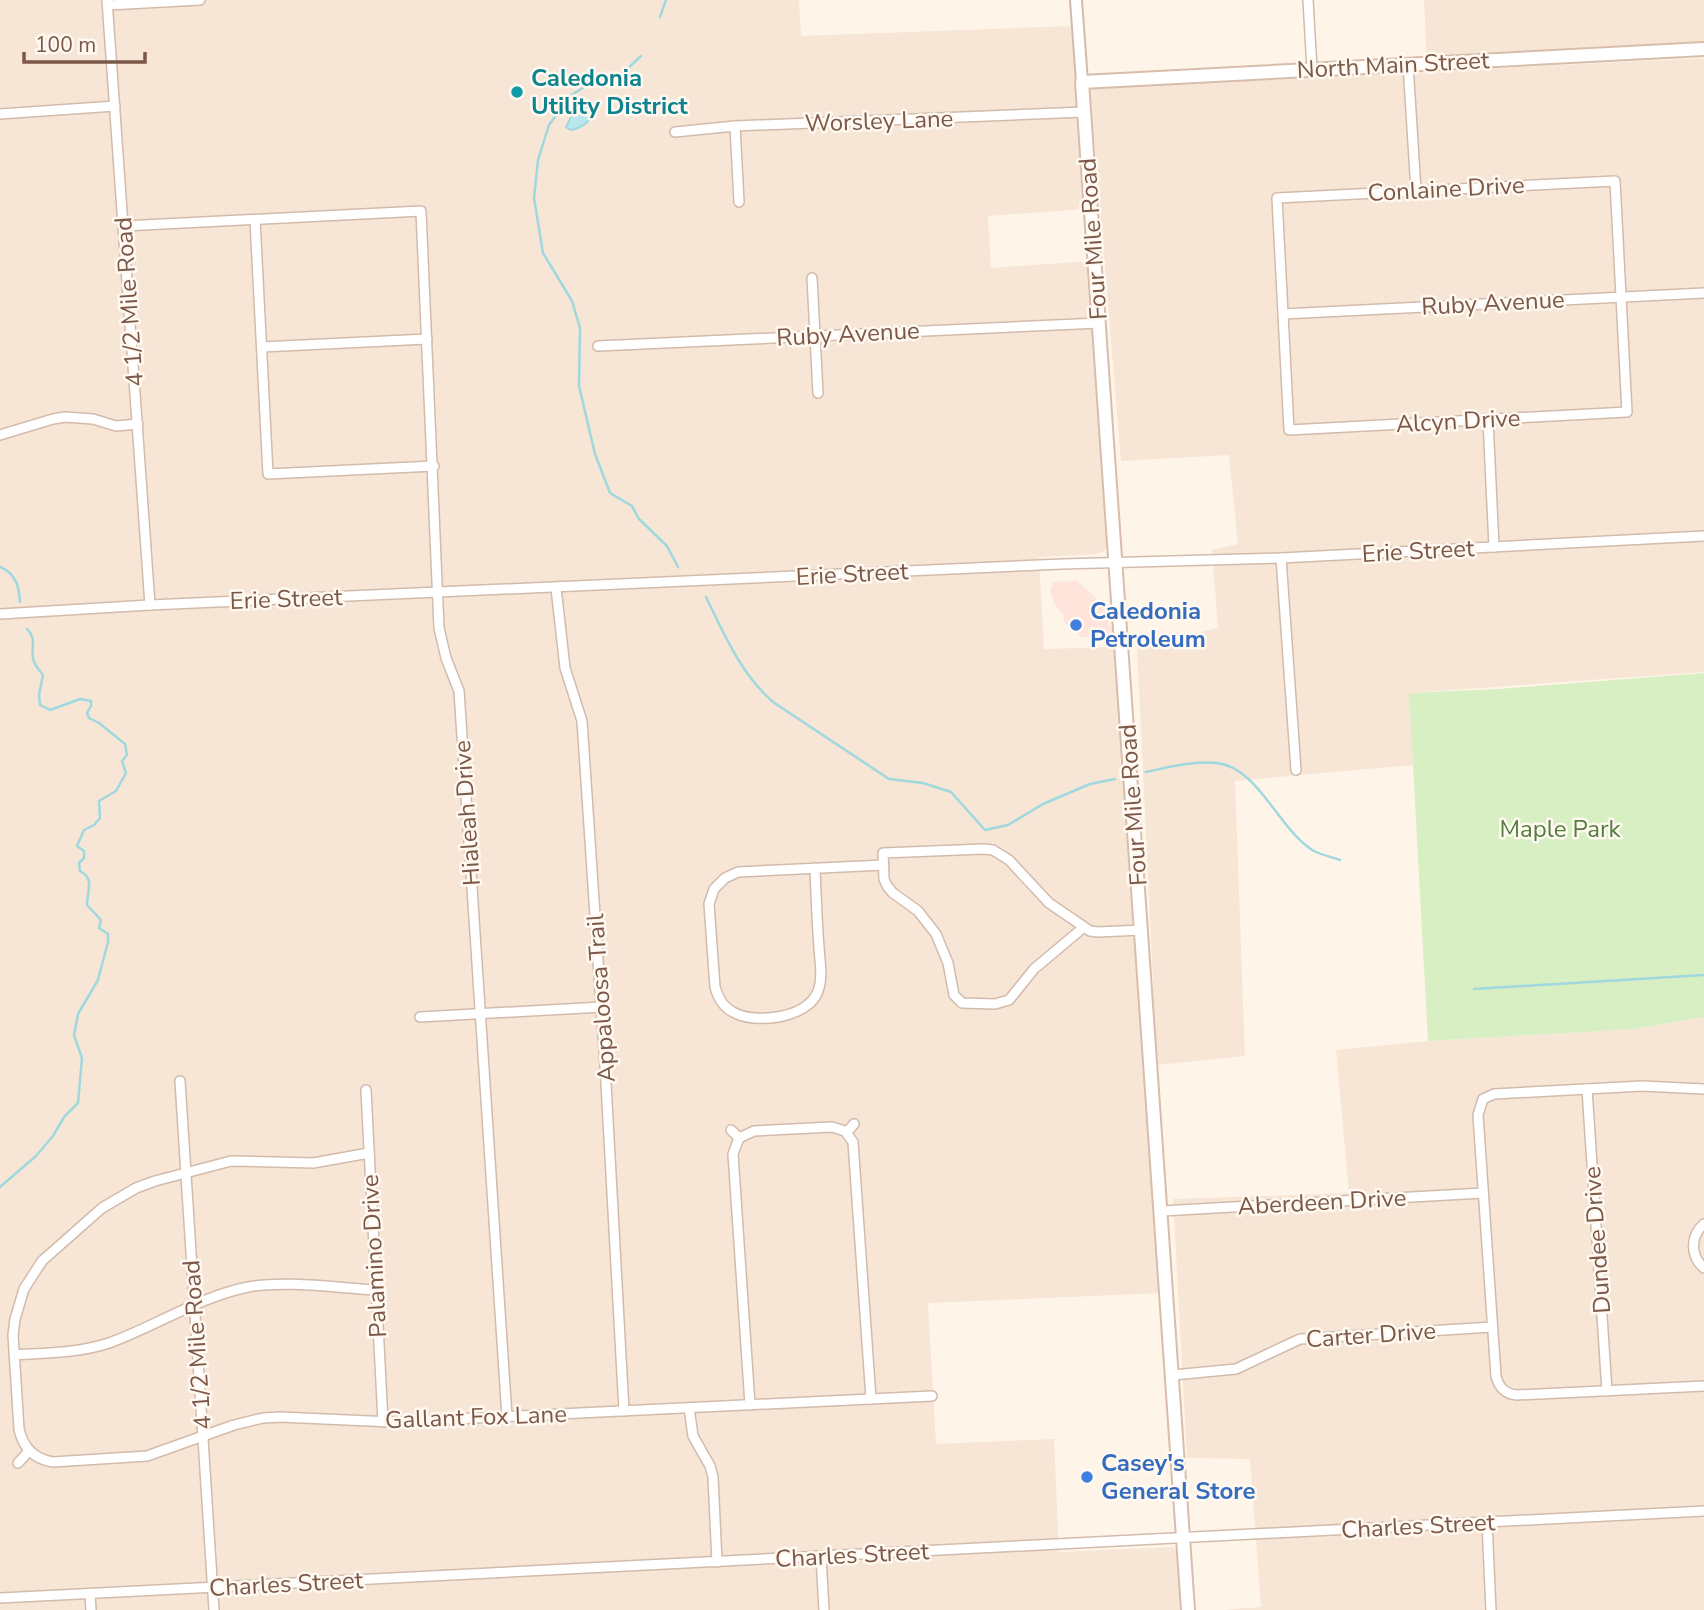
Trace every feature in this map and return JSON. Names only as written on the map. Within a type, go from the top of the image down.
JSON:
[{"type":"main road","name":"North Main Street","points":[[1082,82],[1704,49]]},
{"type":"main road","name":"Four Mile Road","points":[[1082,82],[1188,1610]]},
{"type":"street","points":[[107,2],[200,0]]},
{"type":"street","name":"Four Mile Road","points":[[1076,0],[1082,82]]},
{"type":"street","points":[[1308,0],[1312,69]]},
{"type":"street","name":"4 1/2 Mile Road","points":[[107,2],[150,605]]},
{"type":"street","points":[[1408,64],[1416,191]]},
{"type":"street","points":[[0,114],[115,106]]},
{"type":"street","name":"Worsley Lane","points":[[674,132],[735,126],[1084,112]]},
{"type":"street","points":[[735,126],[739,202]]},
{"type":"street","name":"Conlaine Drive","points":[[1283,314],[1277,198],[1416,191],[1615,181],[1621,297]]},
{"type":"street","name":"Hialeah Drive","points":[[255,219],[421,211],[438,593],[442,645],[459,691],[506,1417]]},
{"type":"street","points":[[124,226],[255,219],[268,474],[434,466]]},
{"type":"street","points":[[812,278],[818,393]]},
{"type":"street","name":"Ruby Avenue","points":[[1283,314],[1704,293]]},
{"type":"street","name":"Alcyn Drive","points":[[1283,314],[1289,430],[1488,420],[1627,412],[1621,297]]},
{"type":"street","name":"Ruby Avenue","points":[[598,346],[1099,323]]},
{"type":"street","points":[[262,347],[427,339]]},
{"type":"street","points":[[0,435],[65,417],[93,419],[116,426],[138,424]]},
{"type":"street","points":[[1488,420],[1494,547]]},
{"type":"street","name":"Erie Street","points":[[0,614],[1116,562],[1282,558],[1704,536]]},
{"type":"street","points":[[1282,558],[1296,771]]},
{"type":"street","name":"Appaloosa Trail","points":[[556,588],[565,668],[582,721],[624,1411]]},
{"type":"street","points":[[1084,927],[1034,969],[1009,1000],[968,1005],[957,1000],[948,963],[936,934],[918,911],[887,886],[884,879],[883,853],[992,850],[1009,860],[1049,903],[1084,927],[1098,932],[1142,930]]},
{"type":"street","points":[[815,867],[820,980],[815,999],[806,1008],[790,1015],[750,1017],[731,1011],[718,997],[715,987],[709,904],[714,889],[725,878],[738,872],[815,867],[884,865]]},
{"type":"street","points":[[419,1017],[601,1007]]},
{"type":"street","name":"4 1/2 Mile Road","points":[[180,1081],[214,1610]]},
{"type":"street","points":[[1704,1089],[1642,1086],[1497,1093],[1487,1096],[1480,1103],[1478,1110],[1498,1385],[1505,1392],[1517,1395],[1704,1386]]},
{"type":"street","name":"Dundee Drive","points":[[1587,1089],[1607,1391]]},
{"type":"street","name":"Palamino Drive","points":[[366,1090],[383,1422]]},
{"type":"street","points":[[847,1132],[854,1124]]},
{"type":"street","points":[[750,1405],[733,1154],[739,1138],[748,1132],[767,1130],[832,1127],[847,1132],[854,1147],[871,1399]]},
{"type":"street","points":[[731,1130],[739,1138]]},
{"type":"street","points":[[18,1463],[29,1451],[20,1437],[19,1429],[13,1335],[18,1303],[31,1275],[42,1261],[102,1208],[118,1197],[155,1181],[231,1161],[313,1163],[369,1153]]},
{"type":"street","name":"Aberdeen Drive","points":[[1162,1211],[1483,1193]]},
{"type":"street","points":[[1704,1224],[1693,1241],[1694,1256],[1704,1268]]},
{"type":"street","points":[[14,1355],[95,1348],[236,1289],[270,1284],[376,1290]]},
{"type":"street","name":"Carter Drive","points":[[1173,1375],[1236,1369],[1300,1339],[1492,1328]]},
{"type":"street","name":"Gallant Fox Lane","points":[[29,1451],[36,1457],[54,1462],[128,1458],[166,1451],[234,1425],[280,1416],[383,1422],[932,1396]]},
{"type":"street","points":[[689,1408],[693,1436],[710,1466],[713,1477],[717,1562]]},
{"type":"street","name":"Charles Street","points":[[0,1598],[1704,1511]]},
{"type":"street","points":[[1487,1522],[1491,1610]]},
{"type":"street","points":[[821,1556],[824,1610]]},
{"type":"street","points":[[90,1594],[91,1610]]},
{"type":"shaded area","points":[[0,0],[799,0],[801,36],[1073,26],[1086,209],[988,216],[991,268],[1090,261],[1108,546],[1097,554],[1039,557],[1044,649],[1118,647],[1162,1293],[928,1303],[936,1444],[1054,1439],[1059,1552],[1173,1547],[1179,1562],[1183,1610],[0,1610]]},
{"type":"shaded area","points":[[1424,0],[1704,0],[1704,49],[1427,63]]},
{"type":"shaded area","points":[[1704,58],[1704,672],[1410,693],[1413,765],[1235,781],[1245,1056],[1157,1065],[1137,647],[1218,628],[1212,550],[1238,544],[1229,455],[1121,461],[1090,89]]},
{"type":"shaded area","name":"Caledonia Petroleum","points":[[1077,581],[1094,596],[1108,615],[1114,638],[1081,637],[1064,622],[1064,616],[1055,605],[1050,591],[1053,582]]},
{"type":"shaded area","points":[[1704,1017],[1704,1610],[1221,1610],[1261,1607],[1250,1459],[1187,1458],[1173,1199],[1349,1193],[1336,1050],[1428,1041],[1635,1029]]},
{"type":"green space","name":"Maple Park","points":[[1704,673],[1704,1017],[1635,1029],[1428,1041],[1409,693]]},
{"type":"water","points":[[596,102],[591,117],[585,124],[571,130],[566,127],[573,113]]},
{"type":"waterway","points":[[660,17],[666,0]]},
{"type":"waterway","points":[[641,56],[623,73],[595,80],[570,96],[549,125],[538,160],[534,198],[543,253],[572,301],[580,328],[579,386],[595,454],[610,493],[632,506],[639,519],[667,546],[678,567]]},
{"type":"waterway","points":[[0,567],[16,581],[20,602]]},
{"type":"waterway","points":[[706,597],[742,666],[773,702],[889,779],[923,783],[951,792],[985,830],[1008,825],[1043,804],[1090,784],[1115,779]]},
{"type":"waterway","points":[[0,1187],[36,1156],[53,1136],[64,1117],[78,1103],[82,1058],[74,1035],[78,1014],[98,980],[108,934],[99,928],[101,920],[87,905],[89,881],[80,871],[79,863],[84,858],[84,851],[77,846],[84,830],[100,818],[99,801],[116,791],[126,773],[122,761],[127,755],[125,744],[89,718],[87,713],[91,701],[80,699],[50,710],[40,705],[43,675],[34,661],[33,639],[27,629]]},
{"type":"waterway","points":[[1146,772],[1198,763],[1216,763],[1231,767],[1256,787],[1302,842],[1314,851],[1340,860]]},
{"type":"waterway","points":[[1474,989],[1704,975]]},
{"type":"place","name":"Caledonia Utility District","points":[[517,92]]},
{"type":"place","name":"Caledonia Petroleum","points":[[1076,625]]},
{"type":"place","name":"Casey's General Store","points":[[1087,1477]]}]
